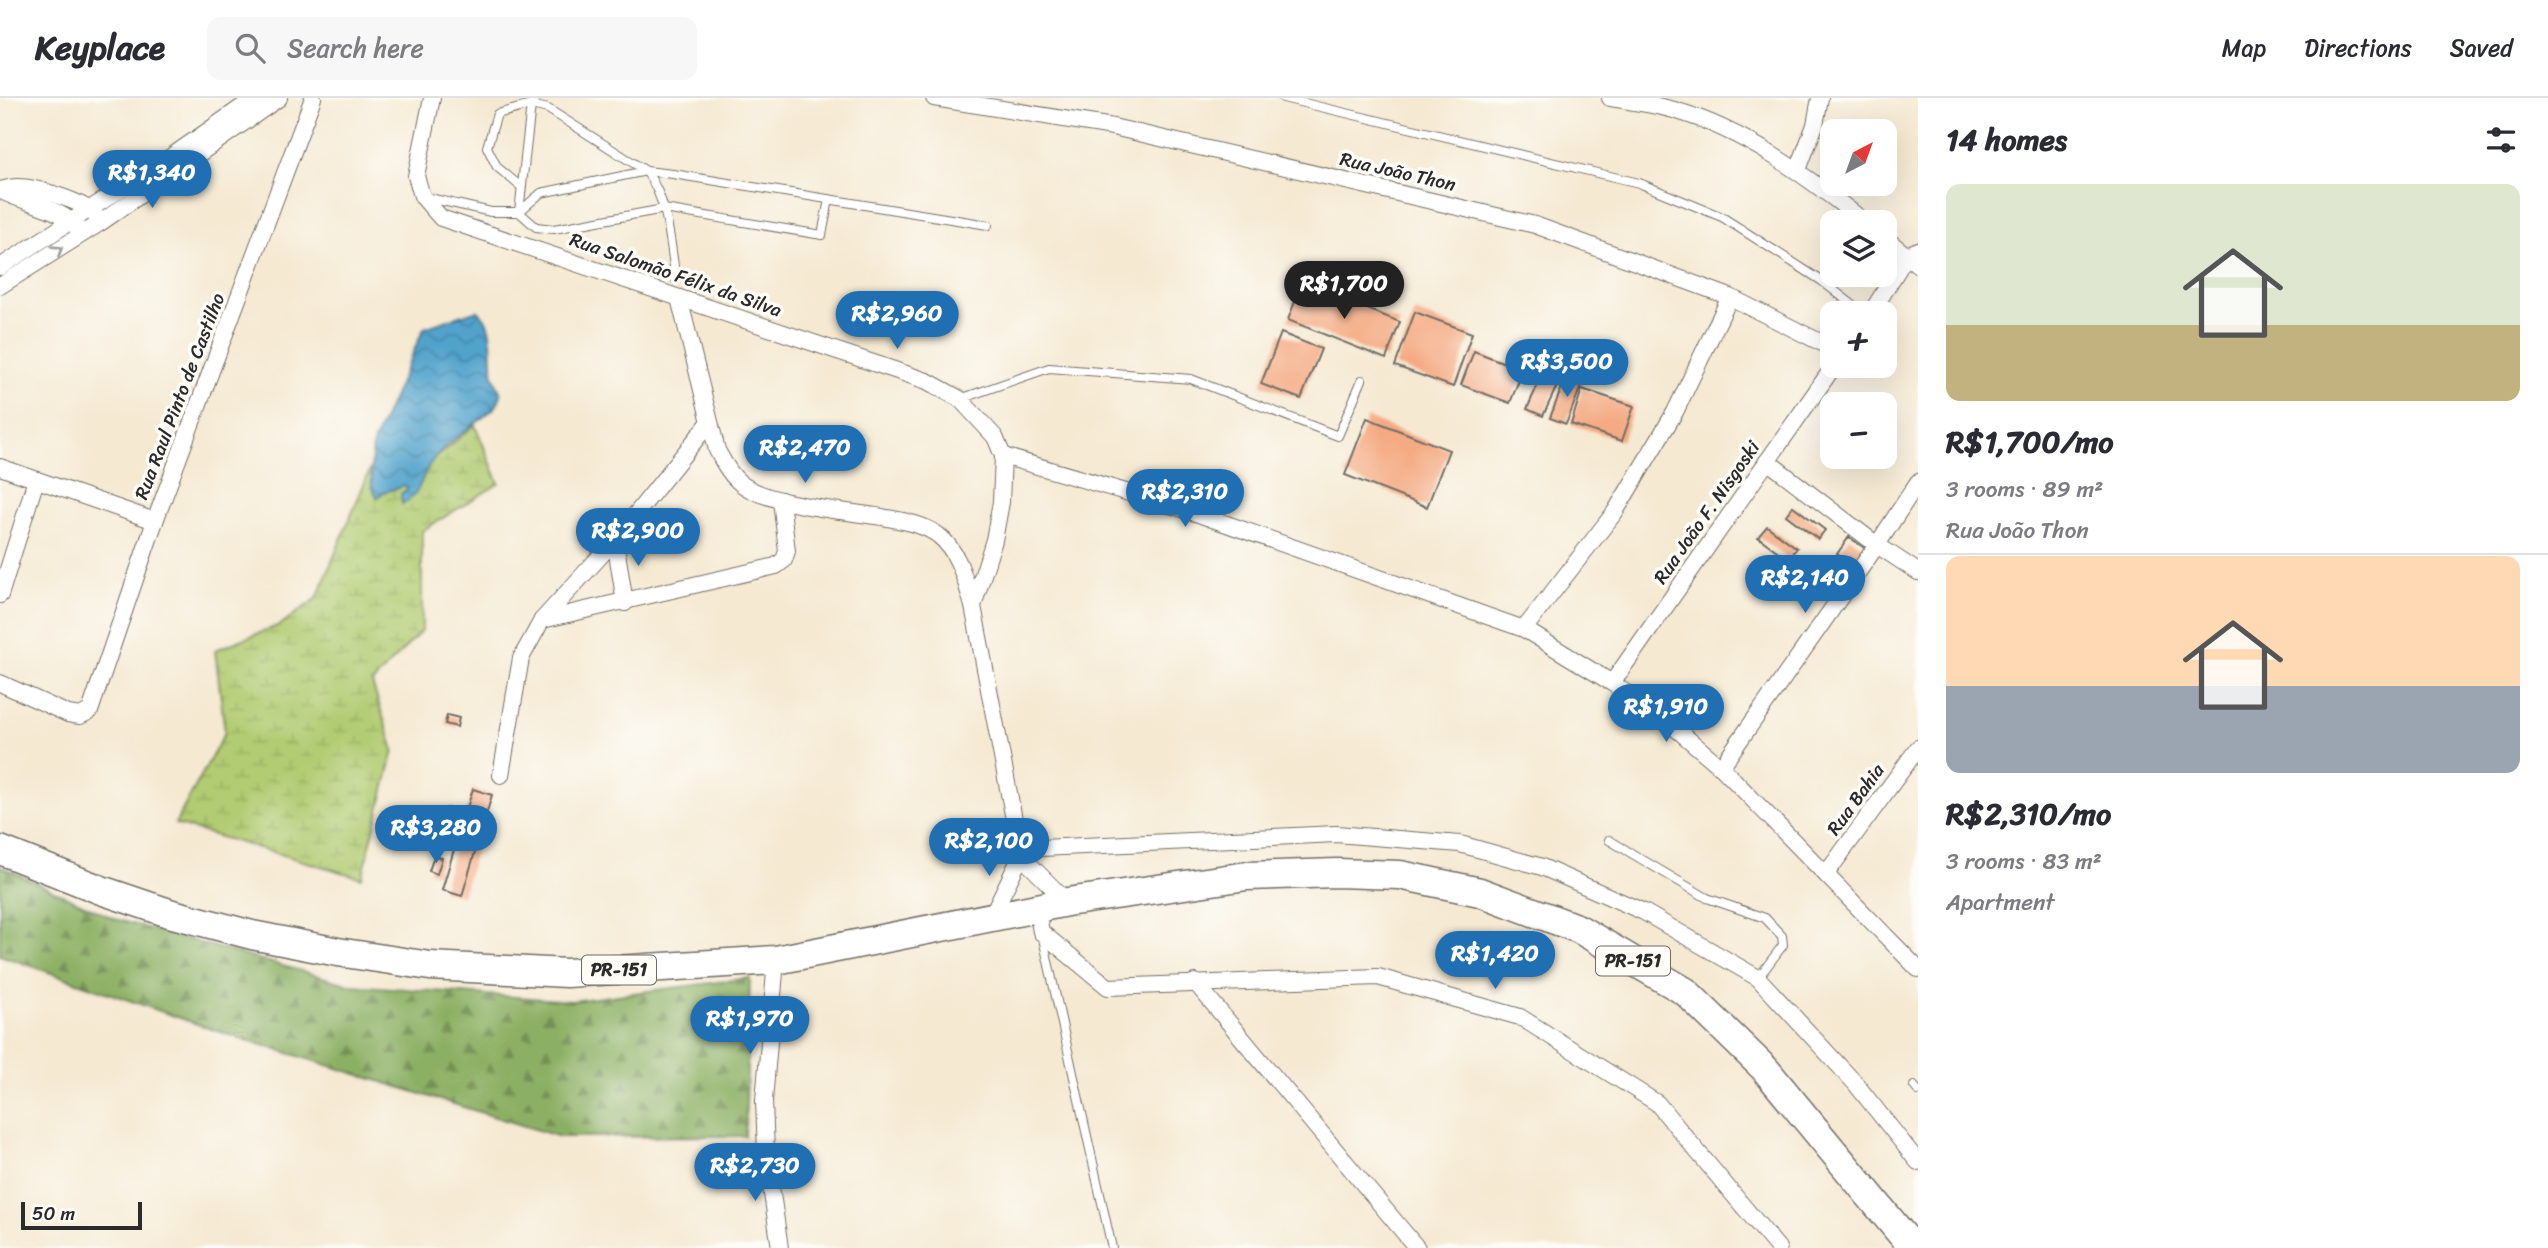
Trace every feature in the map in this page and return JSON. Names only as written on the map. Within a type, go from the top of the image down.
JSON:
[{"type":"highway","name":"PR-151","points":[[0,850],[101,890],[169,913],[252,935],[430,966],[566,972],[776,960],[991,917],[1039,920],[1068,902],[1247,876],[1337,873],[1400,875],[1480,891],[1578,929],[1686,992],[1765,1069],[1913,1248]]},
{"type":"street","points":[[0,286],[256,98]]},
{"type":"street","points":[[95,216],[279,98]]},
{"type":"street","name":"Rua Raul Pinto de Castilho","points":[[0,683],[68,715],[80,716],[90,710],[155,521],[313,98]]},
{"type":"street","points":[[422,196],[416,176],[432,98]]},
{"type":"street","name":"Rua João Thon","points":[[934,98],[1113,127],[1504,216],[1730,297],[1820,342]]},
{"type":"street","points":[[1610,98],[1673,110],[1723,128],[1798,170],[1850,210]]},
{"type":"street","points":[[1798,170],[1815,125],[1821,98]]},
{"type":"street","points":[[0,190],[17,187],[40,191],[71,200],[95,216]]},
{"type":"street","points":[[0,190],[61,215],[78,228]]},
{"type":"street","name":"Rua Salomão Félix da Silva","points":[[422,196],[441,218],[927,381],[960,399],[995,437],[1003,456]]},
{"type":"street","points":[[0,267],[78,228]]},
{"type":"street","points":[[1880,301],[1914,257],[1897,246]]},
{"type":"street","points":[[1524,629],[1615,512],[1675,412],[1730,297]]},
{"type":"street","points":[[679,298],[717,450],[726,468],[739,483],[765,497],[914,523],[939,536],[954,553],[973,606],[1021,852],[1068,902]]},
{"type":"street","name":"Rua João F. Nisgoski","points":[[1612,683],[1826,378]]},
{"type":"street","points":[[501,775],[520,658],[542,620],[615,540],[709,423]]},
{"type":"street","points":[[973,606],[995,540],[1001,502],[1003,456],[1187,510],[1524,629],[1612,683],[1674,727],[1721,767],[1918,969]]},
{"type":"street","points":[[1767,461],[1877,545],[1918,572]]},
{"type":"street","points":[[0,467],[155,521]]},
{"type":"street","points":[[0,595],[36,480]]},
{"type":"street","points":[[1721,767],[1918,482]]},
{"type":"street","points":[[542,620],[776,566],[784,560],[787,551],[781,500]]},
{"type":"street","points":[[615,540],[625,603]]},
{"type":"street","name":"Rua Bahia","points":[[1826,874],[1918,748]]},
{"type":"street","points":[[1021,852],[1336,834],[1460,844],[1542,867],[1644,912],[1758,978],[1855,1083],[1918,1162]]},
{"type":"street","points":[[991,917],[1021,852]]},
{"type":"street","points":[[1039,920],[1108,987],[1377,977],[1520,1017],[1657,1102],[1778,1248]]},
{"type":"street","points":[[776,960],[764,1101],[766,1153],[780,1248]]},
{"type":"street","points":[[1195,982],[1417,1248]]},
{"type":"lane","points":[[1283,98],[1639,183],[1722,217],[1822,281],[1848,301]]},
{"type":"lane","points":[[519,212],[531,105]]},
{"type":"lane","points":[[520,186],[496,167],[487,147],[497,114],[531,105],[548,109],[646,172],[657,186],[664,209],[676,280]]},
{"type":"lane","points":[[422,196],[491,212],[519,212],[541,193],[646,172],[988,225]]},
{"type":"lane","points":[[519,212],[536,227],[554,229],[664,209],[822,235],[829,199]]},
{"type":"lane","points":[[960,399],[1049,368],[1191,379],[1338,436],[1362,380]]},
{"type":"lane","points":[[1609,840],[1707,898],[1765,918],[1782,936],[1783,945],[1758,978]]},
{"type":"lane","points":[[1039,920],[1112,1248]]},
{"type":"green space","points":[[475,425],[499,483],[422,531],[422,630],[372,683],[394,750],[362,878],[175,824],[225,732],[215,650],[280,625],[317,598],[371,467],[372,486],[377,498],[383,491],[399,488]]},
{"type":"green space","points":[[0,866],[115,919],[351,985],[572,1001],[750,978],[745,1136],[560,1137],[214,1030],[0,955]]},
{"type":"water","points":[[477,310],[490,331],[493,374],[501,395],[497,405],[433,459],[420,485],[408,501],[402,504],[401,494],[408,488],[404,485],[377,498],[372,486],[373,443],[424,328]]},
{"type":"building","points":[[1302,283],[1400,322],[1386,359],[1288,320]]},
{"type":"building","points":[[1415,312],[1472,333],[1453,387],[1395,366]]},
{"type":"building","points":[[1281,333],[1321,349],[1301,399],[1261,384]]},
{"type":"building","points":[[1474,351],[1523,370],[1510,403],[1461,385]]},
{"type":"building","points":[[1545,368],[1562,375],[1543,416],[1527,409]]},
{"type":"building","points":[[1567,374],[1583,381],[1566,424],[1550,418]]},
{"type":"building","points":[[1582,389],[1634,406],[1622,441],[1571,424]]},
{"type":"building","points":[[1367,418],[1449,450],[1427,507],[1345,475]]},
{"type":"building","points":[[1793,506],[1825,530],[1818,539],[1786,515]]},
{"type":"building","points":[[1767,526],[1797,548],[1788,559],[1758,537]]},
{"type":"building","points":[[1849,537],[1870,552],[1858,569],[1837,554]]},
{"type":"building","points":[[1824,559],[1844,574],[1829,594],[1809,579]]},
{"type":"building","points":[[447,715],[459,718],[457,727],[445,724]]},
{"type":"building","points":[[473,789],[492,795],[462,896],[442,890],[461,826],[443,821],[447,808],[465,814]]},
{"type":"building","points":[[434,856],[442,858],[437,874],[429,871]]}]
